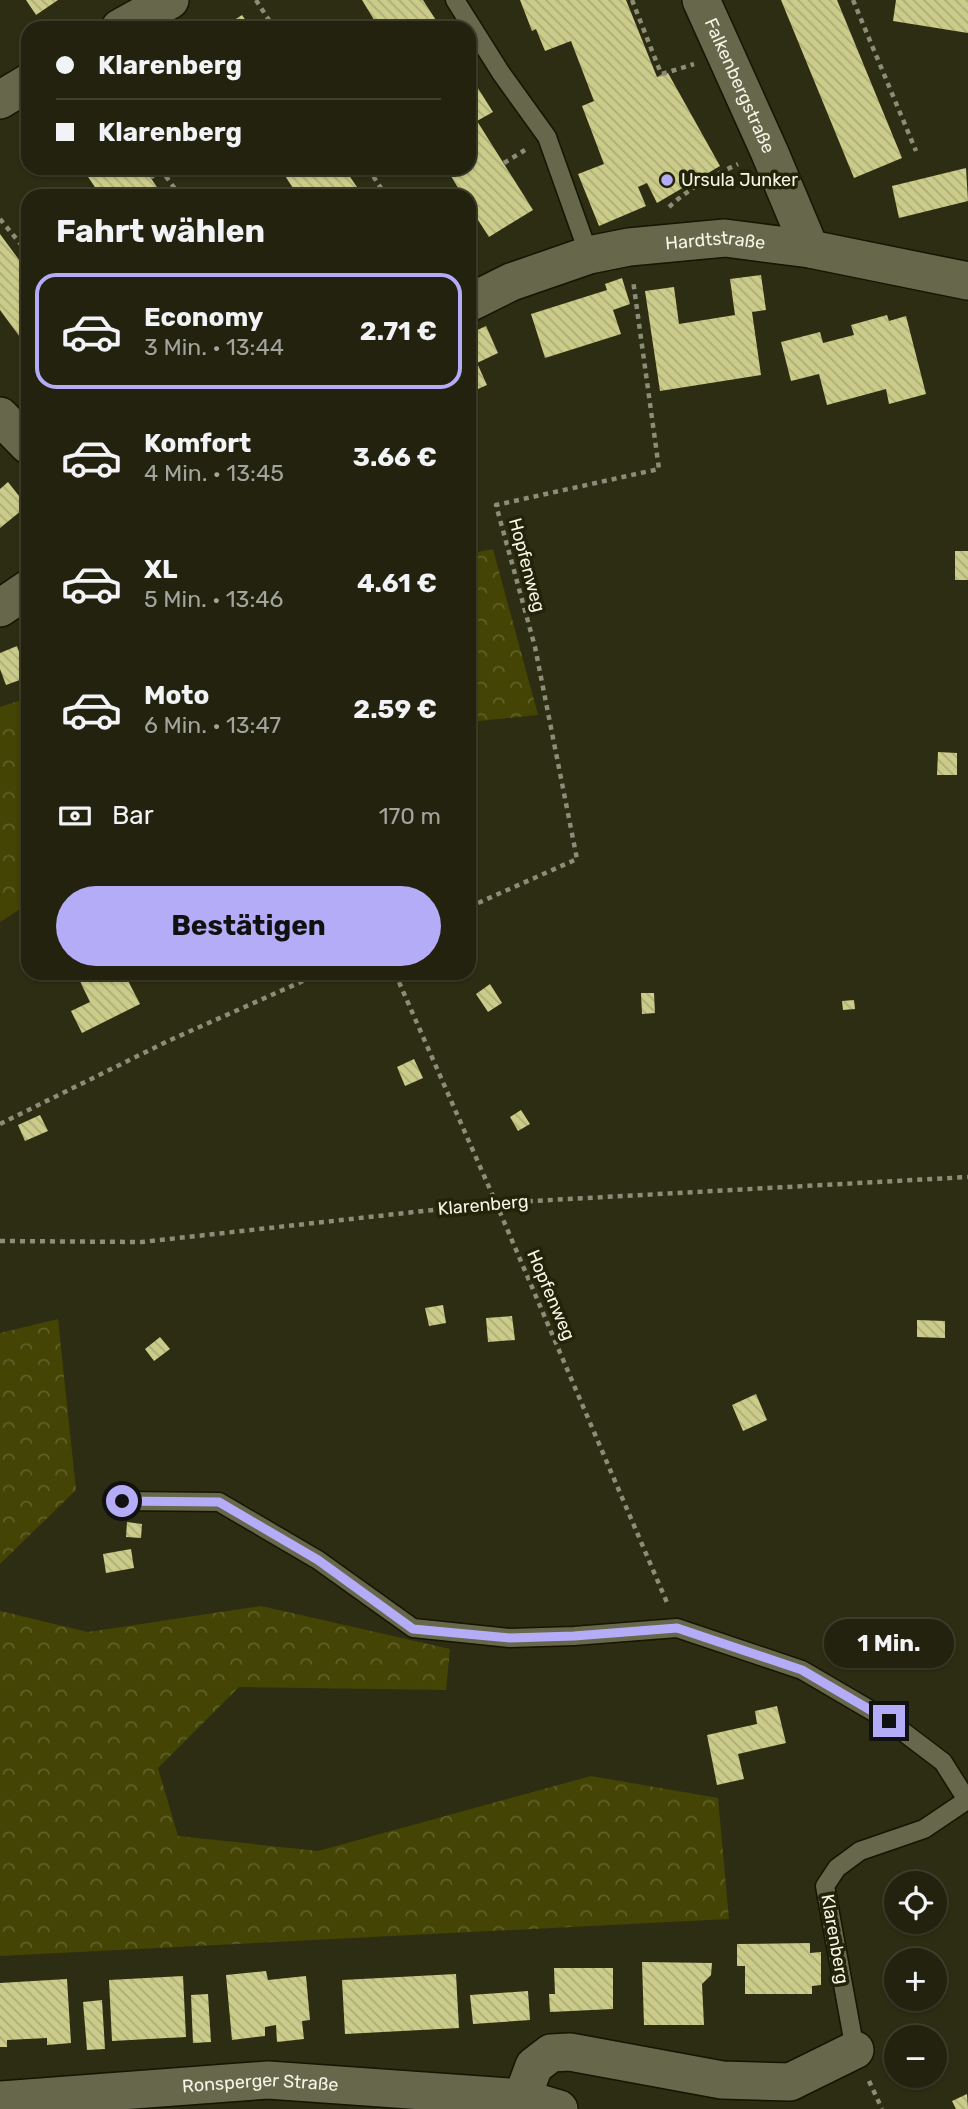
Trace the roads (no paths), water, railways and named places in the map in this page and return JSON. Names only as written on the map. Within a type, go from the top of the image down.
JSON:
[{"type":"street","points":[[132,21],[170,0]]},
{"type":"street","name":"Falkenbergstraße","points":[[701,0],[810,249]]},
{"type":"street","points":[[0,100],[21,87]]},
{"type":"street","name":"Hardtstraße","points":[[476,300],[511,282],[589,255],[629,247],[725,238],[810,249],[968,281]]},
{"type":"street","points":[[0,608],[21,594]]},
{"type":"street","points":[[522,2098],[534,2066],[551,2053],[570,2052],[722,2080],[790,2082],[855,2050]]},
{"type":"street","name":"Ronsperger Straße","points":[[0,2100],[268,2080],[522,2098],[559,2109]]},
{"type":"lane","points":[[454,0],[468,21]]},
{"type":"lane","points":[[476,34],[547,137],[589,255]]},
{"type":"lane","name":"Klarenberg","points":[[122,1501],[219,1502],[318,1560],[413,1629],[510,1638],[677,1628],[802,1670],[889,1721],[943,1762],[967,1800],[924,1829],[860,1851],[837,1868],[825,1886],[855,2050]]},
{"type":"place","name":"Ursula Junker","points":[[667,180]]}]
